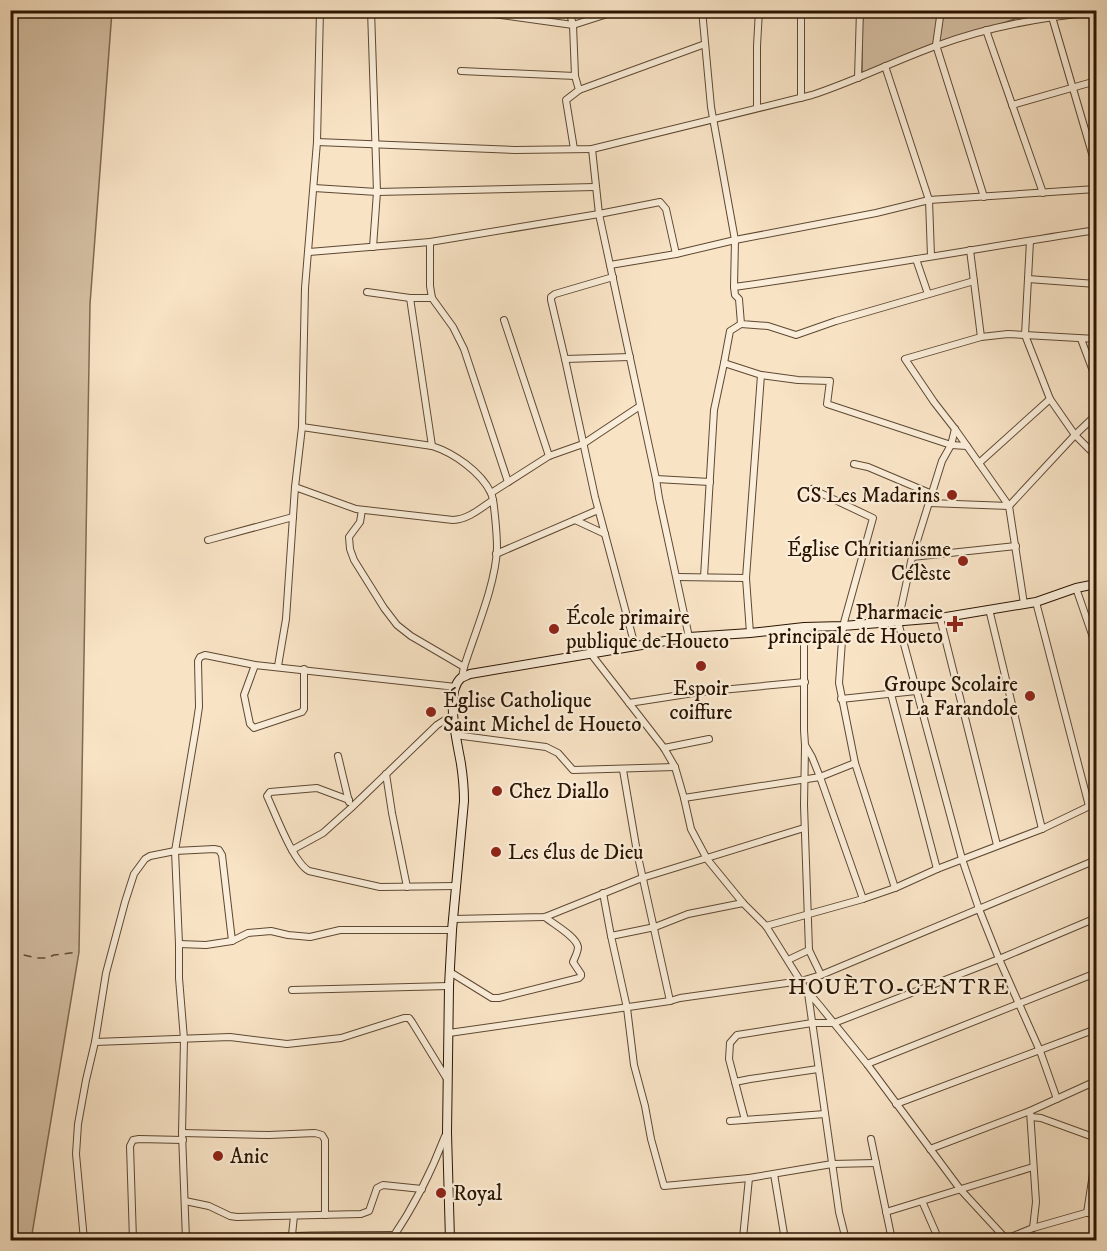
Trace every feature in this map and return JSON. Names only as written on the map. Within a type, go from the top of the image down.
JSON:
[{"type":"street","points":[[278,666],[286,619],[302,427],[305,288],[317,142],[320,10]]},
{"type":"street","points":[[371,10],[377,192],[373,247]]},
{"type":"street","points":[[464,10],[573,25],[620,10]]},
{"type":"street","points":[[569,10],[573,25],[575,76],[579,90]]},
{"type":"street","points":[[702,10],[713,119],[735,240],[734,287],[741,324]]},
{"type":"street","points":[[756,108],[759,10]]},
{"type":"street","points":[[801,10],[801,98]]},
{"type":"street","points":[[858,78],[860,10]]},
{"type":"street","points":[[941,10],[936,45],[984,197]]},
{"type":"street","points":[[317,142],[515,150],[592,148],[801,98],[844,84],[936,45],[986,30],[1052,17],[1061,13],[1096,12]]},
{"type":"street","points":[[1052,17],[1096,167]]},
{"type":"street","points":[[986,30],[1043,193]]},
{"type":"street","points":[[574,149],[566,100],[579,90],[705,44]]},
{"type":"street","points":[[885,66],[929,200],[931,256]]},
{"type":"street","points":[[461,71],[575,76]]},
{"type":"street","points":[[1012,105],[1096,81]]},
{"type":"street","points":[[592,148],[599,214],[689,637]]},
{"type":"street","points":[[314,188],[377,192],[595,187]]},
{"type":"street","points":[[610,265],[676,254],[929,200],[1096,189]]},
{"type":"street","points":[[309,252],[430,242],[660,202],[666,209],[676,254]]},
{"type":"street","points":[[734,287],[1096,230]]},
{"type":"street","points":[[1030,241],[1025,335],[1050,399],[1075,435],[1092,452],[1096,453]]},
{"type":"street","points":[[430,242],[432,298],[453,327],[464,349],[508,482]]},
{"type":"street","points":[[970,250],[981,337]]},
{"type":"street","points":[[916,259],[928,294]]},
{"type":"street","points":[[613,277],[551,297],[598,510],[635,646]]},
{"type":"street","points":[[1028,279],[1096,284]]},
{"type":"street","points":[[704,578],[714,410],[730,331],[741,324],[768,326],[796,335],[974,281]]},
{"type":"street","points":[[367,292],[410,298],[432,298]]},
{"type":"street","points":[[410,298],[432,446]]},
{"type":"street","points":[[504,320],[549,456]]},
{"type":"street","points":[[1024,603],[1009,506],[905,359],[981,337],[1008,334],[1096,339]]},
{"type":"street","points":[[1082,339],[1096,379]]},
{"type":"street","points":[[565,359],[630,357]]},
{"type":"street","points":[[724,363],[761,375],[830,381],[827,404],[951,445],[967,446]]},
{"type":"street","points":[[750,633],[746,578],[761,375]]},
{"type":"street","points":[[979,463],[1050,399]]},
{"type":"street","points":[[491,493],[549,456],[583,444],[640,406]]},
{"type":"street","points":[[929,503],[1009,506],[1096,415]]},
{"type":"street","points":[[302,427],[432,446],[445,450],[473,471],[491,493],[493,500],[496,554],[489,591],[453,701],[464,801],[449,986],[447,1133],[450,1240]]},
{"type":"street","points":[[956,429],[951,445],[942,461],[912,557],[897,622],[963,860],[979,909],[1040,1051],[1058,1099]]},
{"type":"street","points":[[854,464],[868,467],[932,494]]},
{"type":"street","points":[[656,479],[710,482]]},
{"type":"street","points":[[296,486],[362,510],[453,520],[469,516],[493,500]]},
{"type":"street","points":[[812,489],[873,518],[843,626],[839,683],[855,763],[895,888]]},
{"type":"street","points":[[362,510],[360,522],[349,537],[350,549],[354,560],[384,608],[411,636],[464,667]]},
{"type":"street","points":[[496,554],[598,510]]},
{"type":"street","points":[[208,540],[293,517]]},
{"type":"street","points":[[575,520],[605,534]]},
{"type":"street","points":[[912,557],[1016,546]]},
{"type":"street","points":[[677,577],[746,578]]},
{"type":"street","points":[[462,677],[689,637],[940,618],[1036,602],[1076,588],[1095,585]]},
{"type":"street","points":[[1076,588],[1096,646]]},
{"type":"street","points":[[1036,602],[1089,806]]},
{"type":"street","points":[[989,609],[1042,829]]},
{"type":"street","points":[[940,618],[997,845]]},
{"type":"street","points":[[804,627],[806,745],[804,828],[809,950],[822,975]]},
{"type":"street","points":[[591,654],[664,748],[675,767],[691,829],[707,858],[742,903],[766,926],[808,993],[867,1064],[960,1189],[1006,1240],[1033,1228],[1096,1210]]},
{"type":"street","points":[[186,1240],[182,1136],[184,1039],[179,978],[175,851],[199,707],[198,661],[205,655],[255,664],[456,687]]},
{"type":"street","points":[[255,664],[244,695],[250,724],[254,728],[302,712],[304,708],[304,669]]},
{"type":"street","points":[[629,703],[700,692],[805,682]]},
{"type":"street","points":[[841,699],[916,691]]},
{"type":"street","points":[[891,694],[937,868]]},
{"type":"street","points":[[292,849],[323,833],[437,725],[453,715]]},
{"type":"street","points":[[455,735],[546,747],[558,753],[573,770],[675,767]]},
{"type":"street","points":[[664,748],[709,739]]},
{"type":"street","points":[[806,745],[820,777],[863,899]]},
{"type":"street","points":[[338,756],[351,808]]},
{"type":"street","points":[[684,798],[820,777],[855,763]]},
{"type":"street","points":[[623,770],[642,878],[670,1001]]},
{"type":"street","points":[[386,774],[407,887]]},
{"type":"street","points":[[349,800],[317,788],[270,792],[267,796],[292,849],[300,863],[309,871],[380,887],[456,886]]},
{"type":"street","points":[[766,926],[895,888],[937,868],[1042,829],[1096,803]]},
{"type":"street","points":[[453,919],[545,917],[642,878],[804,828]]},
{"type":"street","points":[[84,1240],[76,1154],[80,1113],[109,961],[134,874],[144,859],[175,851],[219,850],[222,855],[232,941]]},
{"type":"street","points":[[449,1033],[801,981],[822,975],[1096,860]]},
{"type":"street","points":[[603,893],[627,1008],[634,1065],[664,1186],[749,1178],[832,1164],[876,1162]]},
{"type":"street","points":[[611,936],[655,927],[688,914],[742,903]]},
{"type":"street","points":[[450,972],[492,998],[510,996],[579,978],[581,974],[573,962],[578,948],[568,934],[545,917]]},
{"type":"street","points":[[745,1120],[729,1059],[730,1043],[737,1035],[812,1023],[834,1023],[1096,918]]},
{"type":"street","points":[[179,944],[206,945],[232,941],[248,933],[271,931],[310,937],[340,930],[452,930]]},
{"type":"street","points":[[788,960],[809,950]]},
{"type":"street","points":[[867,1064],[1096,973]]},
{"type":"street","points":[[292,990],[449,986]]},
{"type":"street","points":[[808,993],[839,1212],[846,1240]]},
{"type":"street","points":[[95,1042],[230,1037],[286,1044],[341,1038],[409,1018],[447,1080]]},
{"type":"street","points":[[896,1104],[1096,1029]]},
{"type":"street","points":[[735,1082],[818,1069]]},
{"type":"street","points":[[930,1149],[1030,1114],[1096,1081]]},
{"type":"street","points":[[730,1121],[825,1114]]},
{"type":"street","points":[[1030,1114],[1095,1136]]},
{"type":"street","points":[[1030,1114],[1036,1202],[1033,1228]]},
{"type":"street","points":[[133,1240],[130,1146],[134,1140],[139,1139],[315,1133],[322,1135],[325,1140],[325,1215]]},
{"type":"street","points":[[213,1240],[292,1235],[394,1239],[435,1165],[447,1133]]},
{"type":"street","points":[[871,1139],[892,1240]]},
{"type":"street","points":[[1088,1213],[1096,1154]]},
{"type":"street","points":[[886,1212],[1033,1167]]},
{"type":"street","points":[[774,1173],[785,1240]]},
{"type":"street","points":[[566,1240],[567,1238],[743,1239],[749,1178]]},
{"type":"street","points":[[185,1201],[209,1206],[237,1217],[365,1213],[369,1210],[376,1188],[379,1186],[422,1189]]},
{"type":"street","points":[[922,1201],[939,1240]]},
{"type":"street","points":[[292,1235],[294,1216]]},
{"type":"shaded area","points":[[10,11],[112,11],[90,304],[79,952],[31,1240],[10,1240]]},
{"type":"shaded area","points":[[862,11],[1059,11],[1054,14],[1017,18],[862,75]]},
{"type":"ferry route","points":[[10,952],[37,958],[79,952]]},
{"type":"place","name":"CS Les Madarins","points":[[952,495]]},
{"type":"place","name":"Église Chritianisme Célèste","points":[[963,561]]},
{"type":"place","name":"Pharmacie principale de Houeto","points":[[955,624]]},
{"type":"place","name":"École primaire publique de Houeto","points":[[554,629]]},
{"type":"place","name":"Espoir coiffure","points":[[701,666]]},
{"type":"place","name":"Groupe Scolaire La Farandole","points":[[1030,696]]},
{"type":"place","name":"Église Catholique Saint Michel de Houeto","points":[[431,712]]},
{"type":"place","name":"Chez Diallo","points":[[497,791]]},
{"type":"place","name":"Les élus de Dieu","points":[[496,852]]},
{"type":"place","name":"Anic","points":[[218,1156]]},
{"type":"place","name":"Royal","points":[[441,1193]]},
{"type":"district","name":"HOUÈTO-CENTRE","points":[[899,986]]}]
